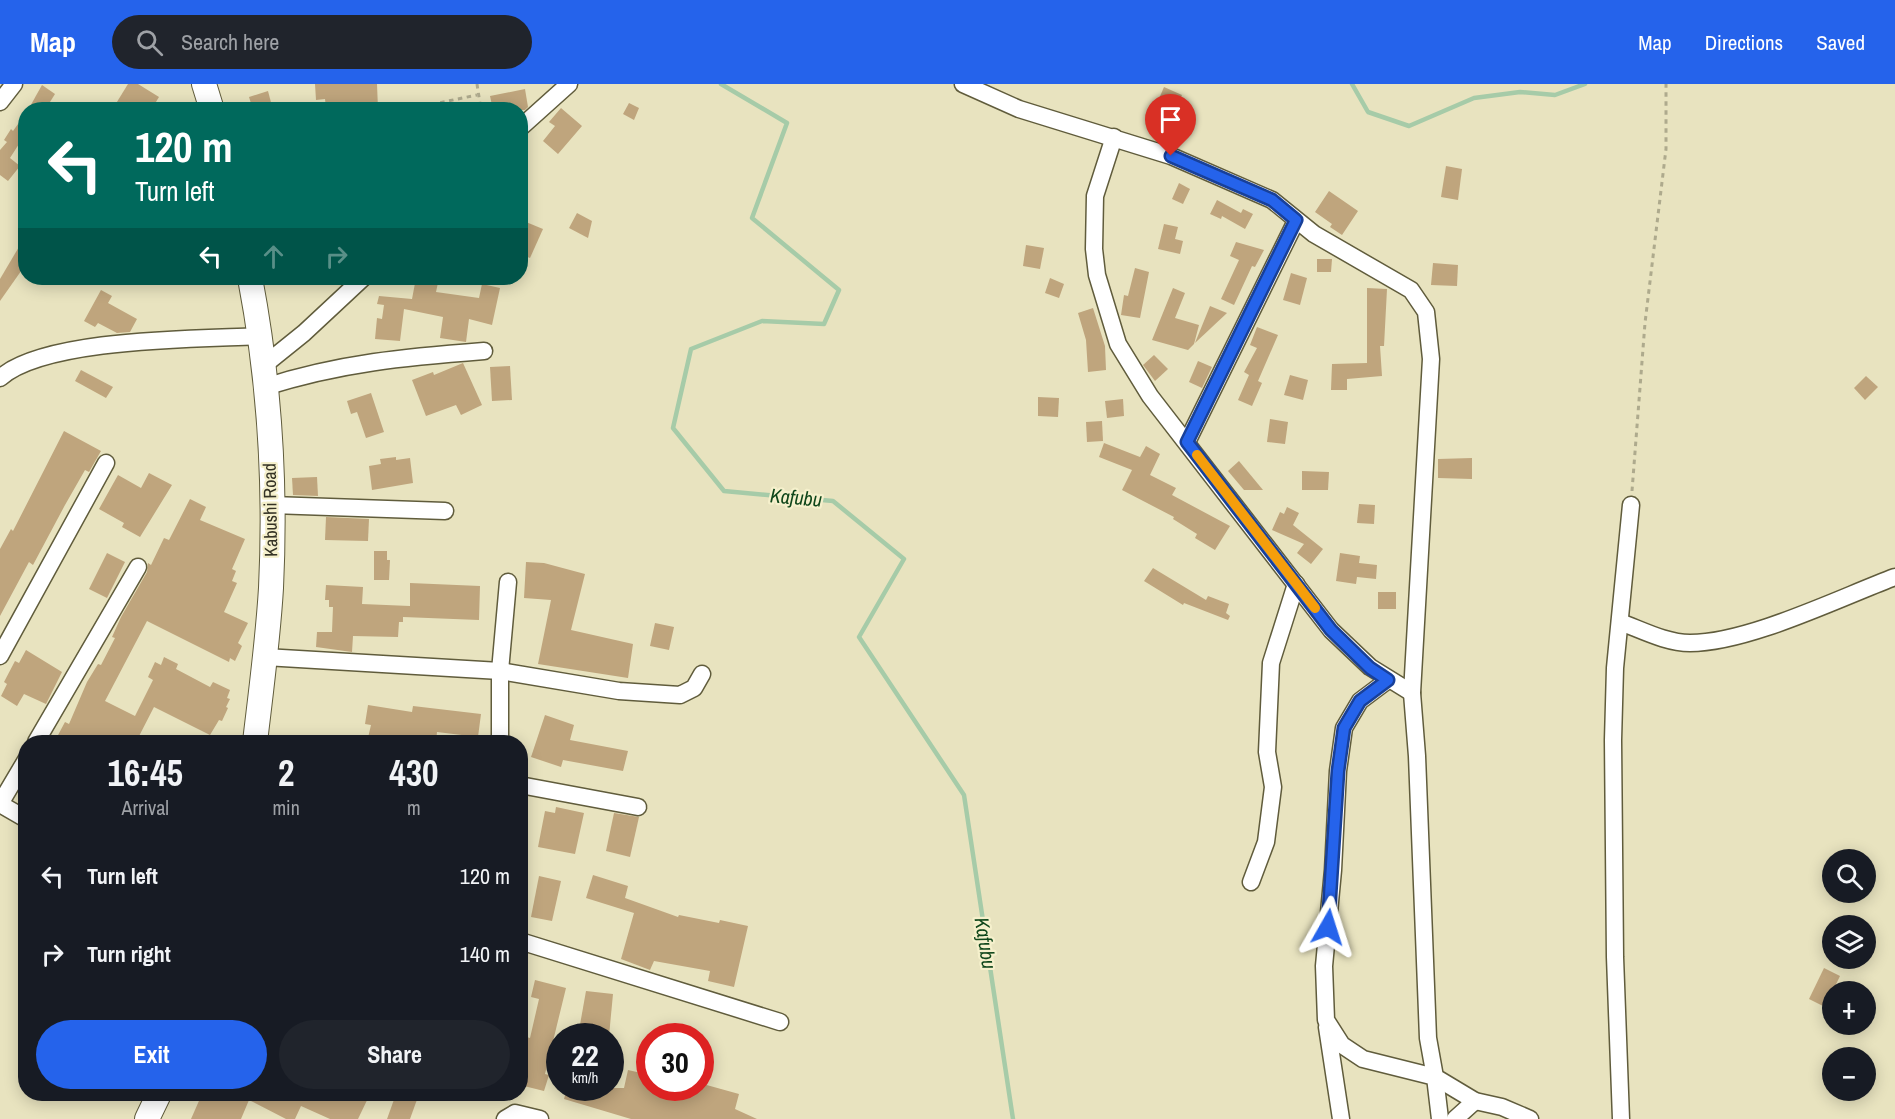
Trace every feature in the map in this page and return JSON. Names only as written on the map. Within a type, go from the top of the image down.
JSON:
[{"type":"main road","points":[[204,84],[210,102]]},
{"type":"main road","name":"Kabushi Road","points":[[250,285],[264,377],[272,505],[271,587],[256,735]]},
{"type":"main road","points":[[147,1119],[156,1101]]},
{"type":"street","points":[[0,102],[14,84]]},
{"type":"street","points":[[528,121],[569,84]]},
{"type":"street","points":[[963,84],[1019,109],[1171,156],[1257,193],[1278,205],[1314,234],[1411,290],[1426,312],[1431,358],[1412,693],[1417,756],[1428,1038],[1440,1119]]},
{"type":"street","points":[[1114,137],[1095,196],[1094,249],[1097,274],[1118,344],[1150,396],[1338,638],[1370,668],[1412,693]]},
{"type":"street","points":[[1187,442],[1296,220]]},
{"type":"street","points":[[264,377],[297,339],[355,285]]},
{"type":"street","points":[[0,378],[18,367],[55,354],[110,344],[259,336]]},
{"type":"street","points":[[264,377],[315,371],[392,357],[484,351]]},
{"type":"street","points":[[0,656],[106,463]]},
{"type":"street","points":[[272,505],[445,511]]},
{"type":"street","points":[[1621,1119],[1615,957],[1613,776],[1615,668],[1630,505]]},
{"type":"street","points":[[40,735],[138,567]]},
{"type":"street","points":[[1620,622],[1657,637],[1690,643],[1712,640],[1767,627],[1895,577]]},
{"type":"street","points":[[500,735],[500,671],[508,582]]},
{"type":"street","points":[[1251,882],[1266,842],[1273,787],[1267,752],[1271,663],[1296,584]]},
{"type":"street","points":[[265,657],[500,671],[618,691],[680,695],[694,688],[702,674]]},
{"type":"street","points":[[1341,1119],[1326,1020],[1324,966],[1333,870],[1338,771],[1344,728],[1360,701],[1388,680]]},
{"type":"street","points":[[18,774],[0,804],[18,814]]},
{"type":"street","points":[[528,786],[638,807]]},
{"type":"street","points":[[528,943],[780,1022]]},
{"type":"street","points":[[1326,1020],[1342,1045],[1363,1059],[1435,1077],[1475,1101],[1523,1117]]},
{"type":"street","points":[[1455,1119],[1475,1101]]},
{"type":"street","points":[[505,1119],[515,1113],[540,1119]]},
{"type":"path","points":[[477,84],[479,102]]},
{"type":"path","points":[[1630,505],[1645,324],[1666,149],[1666,84]]},
{"type":"path","points":[[443,102],[477,95]]},
{"type":"building","points":[[128,84],[138,84],[159,97],[156,102],[117,102]]},
{"type":"building","points":[[315,84],[377,84],[378,102],[316,100]]},
{"type":"building","points":[[42,85],[55,94],[50,102],[32,102]]},
{"type":"building","points":[[1164,87],[1182,95],[1175,109],[1158,101]]},
{"type":"building","points":[[525,89],[527,102],[491,102],[490,96]]},
{"type":"building","points":[[268,91],[271,102],[251,102],[249,97]]},
{"type":"building","points":[[629,103],[639,108],[634,120],[623,114]]},
{"type":"building","points":[[561,108],[582,126],[558,154],[543,141],[555,126],[549,122]]},
{"type":"building","points":[[18,124],[18,146],[10,158],[18,164],[18,168],[8,181],[0,175],[0,150],[7,142],[4,140],[11,129],[13,131]]},
{"type":"building","points":[[1446,166],[1462,169],[1458,200],[1441,197]]},
{"type":"building","points":[[1179,183],[1190,189],[1183,204],[1172,199]]},
{"type":"building","points":[[1329,191],[1358,211],[1342,235],[1330,227],[1332,224],[1315,212]]},
{"type":"building","points":[[1217,200],[1241,213],[1243,209],[1253,214],[1245,229],[1222,216],[1221,219],[1210,214]]},
{"type":"building","points":[[577,213],[592,221],[588,238],[569,228]]},
{"type":"building","points":[[528,223],[543,229],[530,258],[528,257]]},
{"type":"building","points":[[1164,224],[1178,227],[1175,239],[1183,241],[1180,254],[1158,249]]},
{"type":"building","points":[[1236,242],[1264,250],[1255,267],[1252,266],[1234,305],[1221,299],[1239,260],[1230,256]]},
{"type":"building","points":[[1026,245],[1044,248],[1040,269],[1023,266]]},
{"type":"building","points":[[18,249],[18,275],[0,301],[0,279]]},
{"type":"building","points":[[1317,259],[1332,259],[1331,272],[1317,272]]},
{"type":"building","points":[[1433,263],[1458,265],[1457,286],[1431,285]]},
{"type":"building","points":[[1135,268],[1149,272],[1140,318],[1121,315],[1124,295],[1128,296]]},
{"type":"building","points":[[1291,273],[1307,278],[1300,305],[1283,300]]},
{"type":"building","points":[[1050,278],[1064,284],[1059,298],[1045,293]]},
{"type":"building","points":[[415,285],[438,285],[436,292],[479,298],[482,285],[500,288],[492,325],[469,319],[466,342],[440,338],[443,317],[404,309],[400,341],[375,339],[377,318],[382,319],[384,305],[377,304],[379,296],[412,299]]},
{"type":"building","points":[[1173,288],[1185,293],[1175,318],[1199,325],[1194,344],[1188,350],[1152,340]]},
{"type":"building","points":[[1367,288],[1387,289],[1384,346],[1380,346],[1382,376],[1347,379],[1347,390],[1331,390],[1332,364],[1367,363]]},
{"type":"building","points":[[101,290],[112,296],[108,303],[137,319],[130,332],[117,333],[98,323],[95,327],[84,321]]},
{"type":"building","points":[[1210,306],[1227,313],[1195,343]]},
{"type":"building","points":[[1093,308],[1105,346],[1106,370],[1088,372],[1086,340],[1078,313]]},
{"type":"building","points":[[1257,327],[1278,335],[1258,381],[1262,383],[1252,406],[1238,400],[1249,375],[1244,372],[1257,348],[1250,345]]},
{"type":"building","points":[[1154,355],[1168,369],[1155,381],[1143,365]]},
{"type":"building","points":[[1198,361],[1212,367],[1202,388],[1189,382]]},
{"type":"building","points":[[463,363],[482,405],[461,415],[456,405],[426,416],[412,380],[433,372],[434,375]]},
{"type":"building","points":[[510,366],[512,400],[492,401],[490,367]]},
{"type":"building","points":[[81,370],[113,387],[106,398],[75,381]]},
{"type":"building","points":[[1290,375],[1308,380],[1303,400],[1284,395]]},
{"type":"building","points":[[1866,376],[1878,387],[1865,400],[1854,388]]},
{"type":"building","points":[[371,393],[384,432],[366,438],[357,412],[351,414],[347,401]]},
{"type":"building","points":[[1038,397],[1059,398],[1058,417],[1038,416]]},
{"type":"building","points":[[1123,399],[1124,416],[1107,418],[1105,401]]},
{"type":"building","points":[[1270,419],[1288,422],[1285,444],[1267,442]]},
{"type":"building","points":[[1102,421],[1103,441],[1087,442],[1086,422]]},
{"type":"building","points":[[64,431],[101,451],[89,472],[85,470],[33,565],[29,562],[0,616],[0,549],[11,529],[13,531]]},
{"type":"building","points":[[1104,443],[1140,457],[1146,446],[1160,454],[1150,475],[1176,488],[1172,495],[1230,526],[1215,550],[1195,538],[1197,534],[1173,519],[1174,517],[1122,490],[1132,470],[1099,457]]},
{"type":"building","points":[[396,457],[396,460],[410,458],[413,483],[372,490],[369,466],[381,464],[380,459]]},
{"type":"building","points":[[1472,458],[1472,479],[1438,478],[1438,459]]},
{"type":"building","points":[[1239,461],[1263,490],[1244,490],[1228,471]]},
{"type":"building","points":[[1302,471],[1329,472],[1328,490],[1302,490]]},
{"type":"building","points":[[149,473],[172,485],[140,537],[122,527],[124,523],[99,509],[118,475],[141,488]]},
{"type":"building","points":[[317,477],[318,496],[293,495],[292,478]]},
{"type":"building","points":[[190,499],[206,507],[200,520],[245,539],[232,569],[236,571],[232,581],[237,583],[224,612],[248,623],[238,643],[242,646],[235,661],[230,658],[229,662],[147,621],[105,701],[135,716],[153,680],[148,677],[155,662],[161,665],[164,657],[178,664],[176,669],[210,687],[213,682],[230,690],[227,698],[230,699],[226,707],[228,708],[222,721],[219,720],[210,735],[154,707],[140,735],[58,735],[65,722],[69,724],[87,682],[98,664],[101,665],[115,638],[112,637],[121,617],[147,572],[148,563],[151,565],[164,538],[169,540]]},
{"type":"building","points":[[1359,504],[1375,505],[1374,524],[1357,523]]},
{"type":"building","points":[[1287,507],[1299,513],[1293,525],[1323,549],[1311,564],[1297,553],[1304,544],[1272,530],[1280,512],[1284,514]]},
{"type":"building","points":[[326,517],[369,519],[368,541],[325,540]]},
{"type":"building","points":[[374,551],[387,551],[387,560],[390,560],[389,580],[374,580]]},
{"type":"building","points":[[107,553],[125,562],[107,598],[89,589]]},
{"type":"building","points":[[1340,553],[1360,556],[1359,563],[1377,565],[1376,579],[1357,577],[1356,584],[1336,581]]},
{"type":"building","points":[[526,562],[544,563],[585,574],[571,630],[633,644],[628,678],[538,664],[551,600],[524,598]]},
{"type":"building","points":[[1153,568],[1206,600],[1208,596],[1229,604],[1226,613],[1230,616],[1228,620],[1184,603],[1183,605],[1144,581]]},
{"type":"building","points":[[410,583],[480,586],[479,620],[403,617],[403,622],[399,622],[398,637],[353,636],[352,652],[316,647],[317,632],[332,632],[333,607],[329,607],[329,600],[325,600],[326,585],[363,587],[362,604],[410,606]]},
{"type":"building","points":[[1378,592],[1396,592],[1396,609],[1378,609]]},
{"type":"building","points":[[655,623],[674,627],[669,650],[650,646]]},
{"type":"building","points":[[26,650],[62,672],[46,704],[24,694],[17,706],[1,696],[7,684],[4,682],[15,661],[19,663]]},
{"type":"building","points":[[368,705],[412,712],[413,706],[481,714],[478,735],[437,732],[437,735],[369,735],[371,725],[365,724]]},
{"type":"building","points":[[545,715],[574,725],[570,740],[628,751],[623,771],[563,760],[561,767],[531,757]]},
{"type":"building","points":[[556,807],[584,813],[575,854],[538,847],[545,811],[555,813]]},
{"type":"building","points":[[614,813],[639,817],[630,857],[606,851]]},
{"type":"building","points":[[593,875],[628,886],[625,898],[678,917],[679,915],[719,923],[720,920],[748,926],[734,987],[708,981],[710,971],[654,961],[650,970],[621,959],[634,913],[586,898]]},
{"type":"building","points":[[539,876],[561,881],[552,921],[531,917]]},
{"type":"building","points":[[1824,969],[1840,976],[1838,981],[1822,981],[1822,1006],[1809,999]]},
{"type":"building","points":[[535,980],[566,988],[557,1023],[546,1023],[546,1085],[544,1091],[528,1087],[528,1037],[530,1038],[539,999],[531,997]]},
{"type":"building","points":[[586,991],[613,994],[610,1023],[580,1023]]},
{"type":"building","points":[[628,1070],[636,1072],[636,1101],[714,1101],[714,1087],[739,1094],[735,1109],[757,1119],[631,1119],[571,1101],[624,1101]]},
{"type":"building","points":[[199,1101],[249,1101],[241,1119],[191,1119]]},
{"type":"building","points":[[251,1101],[367,1101],[358,1119],[330,1119],[301,1106],[295,1119],[286,1119]]},
{"type":"building","points":[[393,1101],[416,1101],[410,1119],[387,1119]]},
{"type":"waterway","name":"Kafubu","points":[[721,84],[787,123],[752,218],[839,290],[824,324],[762,321],[691,349],[673,428],[724,491],[833,501],[904,559],[859,637],[964,795],[1013,1119]]},
{"type":"waterway","points":[[1352,84],[1368,112],[1409,126],[1474,98],[1520,92],[1555,95],[1585,84]]},
{"type":"slow traffic","points":[[1197,455],[1315,608]]},
{"type":"route","points":[[1171,156],[1272,200],[1296,220],[1246,318],[1205,410],[1187,442],[1331,630],[1370,668],[1388,680],[1360,701],[1344,728],[1338,771],[1328,927]]}]
